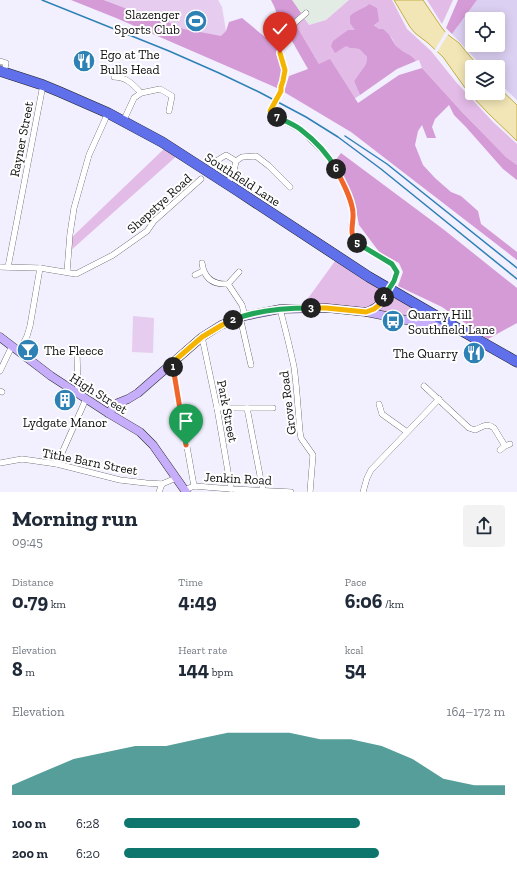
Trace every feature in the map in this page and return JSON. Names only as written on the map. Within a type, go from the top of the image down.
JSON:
[{"type":"highway","name":"Southfield Lane","points":[[2,71],[43,85],[108,113],[162,142],[369,277],[517,362]]},
{"type":"main road","points":[[366,312],[379,305],[389,289]]},
{"type":"main road","points":[[108,413],[118,403],[138,393],[202,337],[222,325],[243,316],[280,309],[326,308],[366,312],[426,324],[457,328]]},
{"type":"main road","name":"High Street","points":[[0,337],[45,372],[140,432],[153,445],[185,491]]},
{"type":"street","points":[[306,13],[282,34],[280,38],[280,53],[285,70],[281,91],[270,111],[273,115],[299,129],[330,158],[350,198],[353,213],[351,232],[356,242],[392,264],[397,272],[389,289]]},
{"type":"street","name":"Southfield Lane","points":[[0,61],[6,63],[2,71]]},
{"type":"street","points":[[114,76],[131,82],[141,93]]},
{"type":"street","name":"Rayner Street","points":[[8,267],[43,85]]},
{"type":"street","points":[[123,122],[134,98],[141,93],[160,89],[172,96],[169,111]]},
{"type":"street","points":[[67,272],[74,208],[89,155],[108,113]]},
{"type":"street","points":[[213,163],[226,155],[236,161]]},
{"type":"street","points":[[227,184],[234,171],[236,161],[242,157],[256,156],[269,166],[290,187]]},
{"type":"street","name":"Shepstye Road","points":[[0,267],[40,268],[76,274],[113,255],[147,231],[154,221],[201,180]]},
{"type":"street","points":[[202,263],[203,271],[212,282],[223,285],[228,284],[239,272]]},
{"type":"street","points":[[19,352],[30,326],[40,268]]},
{"type":"street","points":[[195,275],[203,271]]},
{"type":"street","points":[[228,284],[242,305],[251,365]]},
{"type":"street","name":"Grove Road","points":[[280,309],[294,367],[301,438],[313,455],[310,492]]},
{"type":"street","name":"Park Street","points":[[202,337],[232,490]]},
{"type":"street","points":[[0,371],[12,346]]},
{"type":"street","points":[[241,353],[248,351]]},
{"type":"street","points":[[77,354],[78,394]]},
{"type":"street","points":[[172,363],[194,486]]},
{"type":"street","points":[[424,386],[469,428],[475,430],[485,425],[494,428],[508,445],[500,450]]},
{"type":"street","points":[[57,464],[86,399]]},
{"type":"street","points":[[363,492],[371,470],[439,399]]},
{"type":"street","points":[[379,404],[382,414],[407,432]]},
{"type":"street","points":[[217,408],[273,408]]},
{"type":"street","points":[[247,408],[263,491]]},
{"type":"street","name":"Tithe Barn Street","points":[[0,463],[22,459],[57,464],[120,480],[162,484],[176,478]]},
{"type":"street","points":[[159,492],[162,484]]},
{"type":"street","name":"Jenkin Road","points":[[185,491],[194,486],[232,490],[291,492]]},
{"type":"shaded area","points":[[71,0],[104,0],[140,13],[142,10],[184,29],[226,31],[229,22],[242,18],[277,47],[278,58],[282,70],[277,88],[116,18]]},
{"type":"shaded area","name":"Slazenger Sports Club","points":[[104,0],[218,0],[222,7],[226,31],[221,36],[184,29],[142,10],[140,14]]},
{"type":"shaded area","points":[[271,0],[292,0],[301,13],[283,30]]},
{"type":"shaded area","points":[[349,0],[326,20],[309,25],[292,1]]},
{"type":"shaded area","points":[[349,0],[392,0],[407,29],[431,51],[465,92],[465,100],[473,100],[493,122],[517,144],[517,165],[506,157],[462,112],[422,68],[419,60],[416,61],[411,55],[395,45],[390,36],[376,27],[372,18],[369,4],[362,9],[355,31],[348,30],[341,36],[347,46],[359,49],[367,57],[366,64],[354,81],[360,95],[354,99],[319,64],[296,25],[304,18],[309,25],[326,20]]},
{"type":"shaded area","points":[[394,0],[423,0],[447,34],[459,43],[473,60],[465,60],[465,88],[443,57],[410,27]]},
{"type":"shaded area","points":[[427,0],[453,0],[442,24]]},
{"type":"shaded area","points":[[458,0],[477,0],[468,12],[465,12],[465,16],[452,34],[446,28]]},
{"type":"shaded area","points":[[477,0],[517,0],[517,100],[505,89],[505,60],[476,60],[469,52],[505,52],[505,12],[468,12]]},
{"type":"shaded area","points":[[369,4],[377,8],[379,21],[374,25],[379,29],[383,29],[402,51],[413,57],[416,61],[397,69],[360,95],[354,81],[366,64],[367,57],[359,49],[346,46],[335,53],[331,46],[333,41],[348,30],[355,30],[350,23],[350,16]]},
{"type":"shaded area","points":[[465,16],[465,48],[452,34]]},
{"type":"shaded area","points":[[296,25],[319,64],[330,59],[358,103],[399,75],[422,68],[506,157],[517,165],[517,180],[503,169],[454,115],[449,105],[435,119],[432,127],[436,138],[427,138],[422,125],[418,131],[415,145],[423,165],[451,192],[461,196],[478,211],[481,224],[517,252],[517,260],[351,132],[284,92],[289,76],[308,69],[288,34]]},
{"type":"shaded area","points":[[505,94],[517,105],[517,141],[476,100],[505,100]]},
{"type":"shaded area","points":[[167,146],[180,153],[69,252],[69,240]]},
{"type":"shaded area","points":[[341,153],[443,229],[517,288],[517,323],[488,339],[442,307],[398,286],[403,272],[399,263],[380,253],[359,225],[356,209],[335,161]]},
{"type":"shaded area","points":[[338,257],[457,328],[366,312],[301,308]]},
{"type":"shaded area","points":[[133,316],[154,318],[153,353],[132,352]]},
{"type":"pier","points":[[446,31],[449,33],[436,54],[434,51]]},
{"type":"railway","points":[[42,0],[169,51],[219,73],[306,117],[338,137],[381,169],[517,279]]},
{"type":"railway","points":[[345,136],[387,164],[517,268]]},
{"type":"place","name":"Slazenger Sports Club","points":[[196,21]]},
{"type":"place","name":"Ego at The Bulls Head","points":[[84,61]]},
{"type":"place","name":"Quarry Hill Southfield Lane","points":[[393,321]]},
{"type":"place","name":"The Fleece","points":[[28,350]]},
{"type":"place","name":"The Quarry","points":[[474,353]]},
{"type":"place","name":"Lydgate Manor","points":[[65,400]]},
{"type":"route","points":[[186,445],[172,363],[202,337],[222,325],[240,317],[280,309],[326,308],[366,312],[379,305],[394,281],[397,272],[392,264],[356,242],[351,232],[353,213],[350,198],[330,158],[299,129],[270,112],[281,91],[285,70],[280,53]]}]
